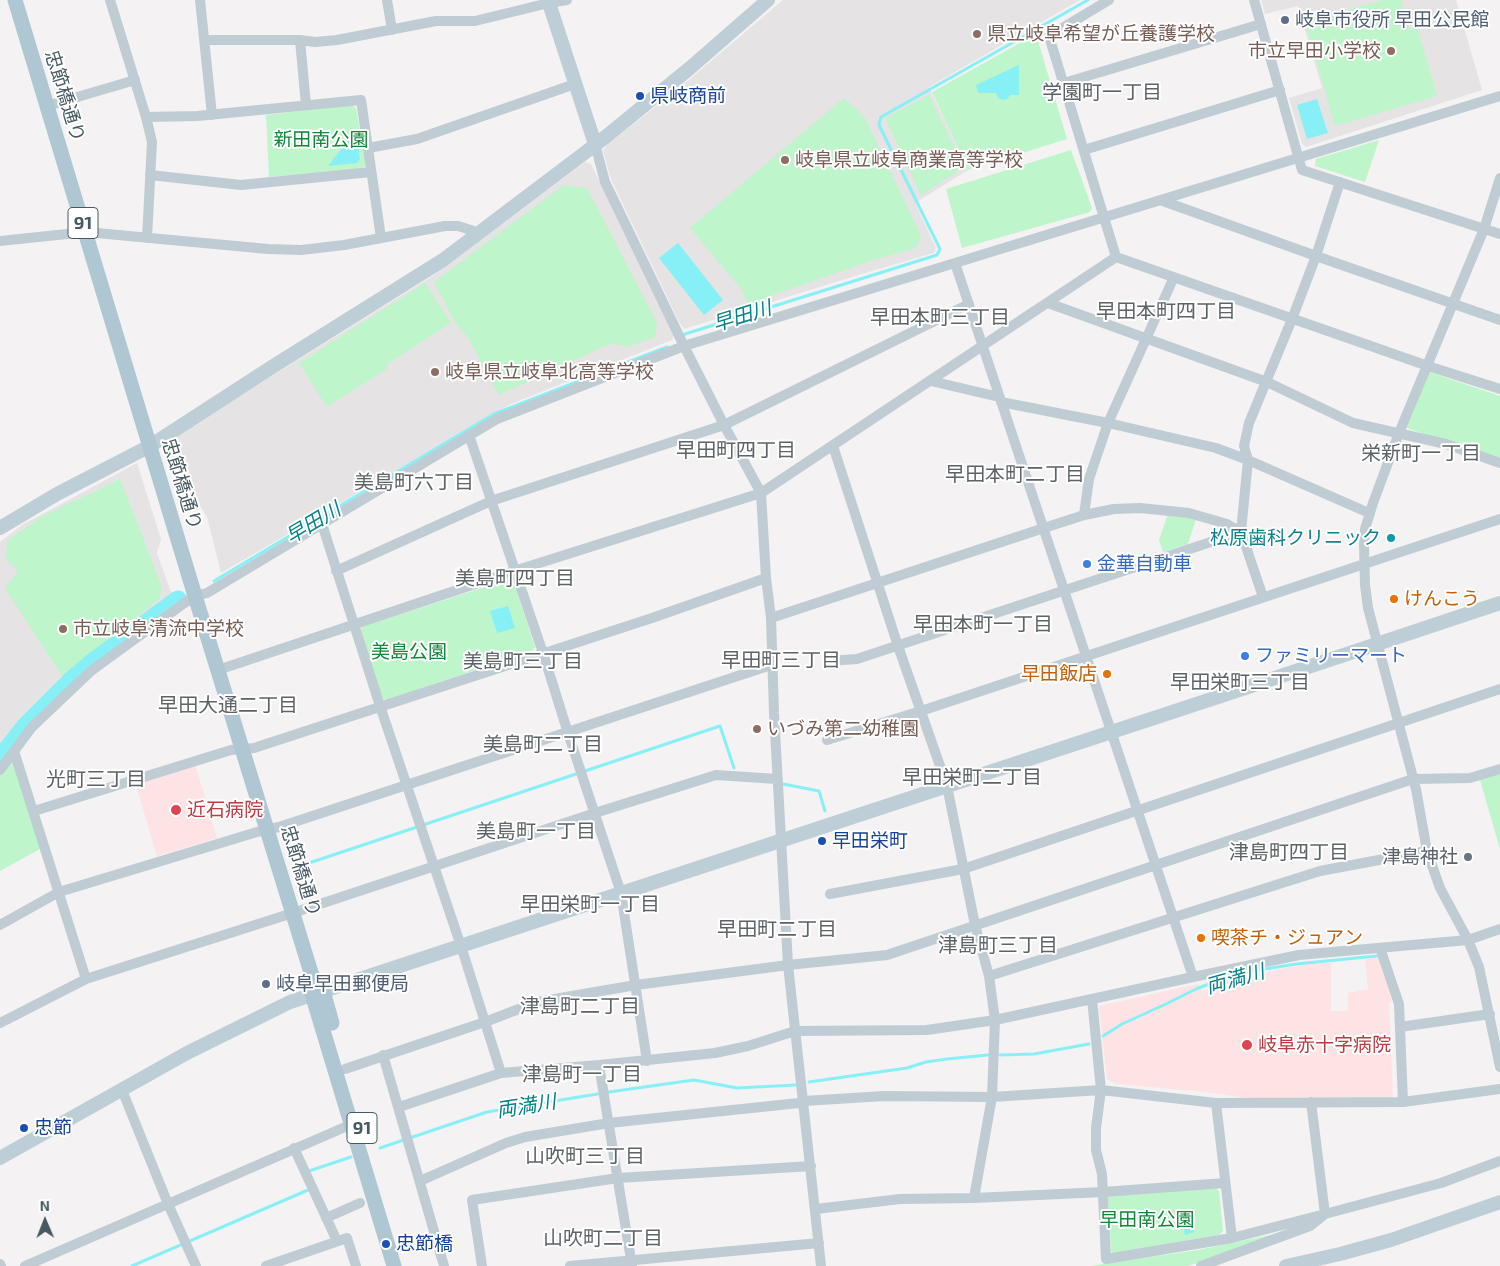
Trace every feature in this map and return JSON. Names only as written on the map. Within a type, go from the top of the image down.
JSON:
[{"type":"main road","name":"忠節橋通り","points":[[15,0],[195,596],[316,988],[352,1124],[394,1266]]},
{"type":"main road","name":"忠節橋通り","points":[[316,988],[345,1068],[403,1266]]},
{"type":"street","points":[[110,0],[152,142],[147,238]]},
{"type":"street","points":[[200,0],[212,115]]},
{"type":"street","points":[[387,0],[392,30]]},
{"type":"street","points":[[205,40],[300,40],[315,42],[337,40],[436,21],[475,21],[549,1],[567,0]]},
{"type":"street","points":[[1109,0],[1049,36],[1116,257]]},
{"type":"street","points":[[1254,0],[1302,170],[1500,234]]},
{"type":"street","points":[[549,1],[574,84],[595,144],[605,182],[724,425],[761,493],[770,618],[788,965],[821,1266]]},
{"type":"street","points":[[0,528],[57,494],[150,446],[443,260],[595,144],[690,68],[761,2]]},
{"type":"street","points":[[1064,83],[1261,24]]},
{"type":"street","points":[[300,40],[306,105]]},
{"type":"street","points":[[47,106],[135,80]]},
{"type":"street","points":[[368,148],[417,138],[574,84]]},
{"type":"street","points":[[1084,150],[1280,90]]},
{"type":"street","points":[[0,770],[32,727],[91,671],[183,604],[195,596],[207,593],[497,419],[682,341],[955,263],[1500,96]]},
{"type":"street","points":[[146,117],[212,115],[361,100],[381,238]]},
{"type":"street","points":[[150,175],[241,185],[371,172]]},
{"type":"street","points":[[1500,178],[1484,229],[1452,304],[1369,513],[1365,530],[1364,563],[1368,608],[1416,789],[1427,851],[1440,888],[1468,940],[1479,967],[1493,1011],[1500,1067]]},
{"type":"street","points":[[1262,597],[1241,532],[1248,460],[1244,446],[1249,423],[1316,256],[1340,182]]},
{"type":"street","points":[[1160,200],[1500,320]]},
{"type":"street","points":[[0,241],[86,232],[268,249],[301,250],[344,245],[451,226],[458,226],[480,233]]},
{"type":"street","points":[[1116,257],[1500,390]]},
{"type":"street","points":[[218,670],[514,571],[761,493],[1116,257]]},
{"type":"street","points":[[955,263],[1136,811],[1193,977]]},
{"type":"street","points":[[1084,515],[1089,480],[1108,423],[1174,277]]},
{"type":"street","points":[[1048,303],[1267,382],[1353,423],[1446,444],[1500,463]]},
{"type":"street","points":[[336,571],[491,501],[724,425],[969,304]]},
{"type":"street","points":[[931,381],[1000,400],[1216,448],[1369,513]]},
{"type":"street","points":[[469,436],[543,653],[621,893],[647,1061]]},
{"type":"street","points":[[833,446],[946,786],[962,869],[989,976],[995,1020],[992,1097],[974,1198]]},
{"type":"street","points":[[770,618],[1084,515],[1114,509],[1167,510],[1206,517],[1227,524],[1241,532]]},
{"type":"street","points":[[827,740],[1500,518]]},
{"type":"street","points":[[322,524],[501,1073]]},
{"type":"street","points":[[829,661],[857,658],[898,646],[1241,532]]},
{"type":"street","points":[[34,811],[231,750],[254,748],[652,618],[766,578]]},
{"type":"street","points":[[0,1158],[186,1053],[316,988],[461,946],[1500,603]]},
{"type":"street","points":[[0,925],[60,892],[267,830],[280,828],[771,665]]},
{"type":"street","points":[[830,894],[962,869],[1500,689]]},
{"type":"street","points":[[14,751],[60,892],[66,922],[86,979]]},
{"type":"street","points":[[345,1068],[485,1022],[537,1002],[788,965],[887,955],[1413,779],[1470,778],[1500,769]]},
{"type":"street","points":[[0,1023],[86,979],[716,775],[777,779]]},
{"type":"street","points":[[989,976],[1320,871],[1427,851]]},
{"type":"street","points":[[399,1108],[501,1073],[647,1061],[715,1052],[748,1046],[796,1031],[927,1030],[995,1020],[1299,955],[1468,940],[1500,929]]},
{"type":"street","points":[[1380,948],[1399,1004],[1403,1102]]},
{"type":"street","points":[[1092,998],[1100,1090],[1096,1150],[1102,1174],[1106,1259],[1232,1238],[1441,1183],[1500,1161]]},
{"type":"street","points":[[1400,1027],[1493,1011]]},
{"type":"street","points":[[383,1055],[444,1266]]},
{"type":"street","points":[[599,1065],[631,1263]]},
{"type":"street","points":[[420,1181],[516,1139],[609,1123],[804,1101],[884,1096],[992,1097],[1100,1090],[1216,1103],[1403,1102],[1500,1089]]},
{"type":"street","points":[[122,1090],[168,1204],[196,1266]]},
{"type":"street","points":[[1311,1102],[1325,1214]]},
{"type":"street","points":[[1216,1103],[1232,1238]]},
{"type":"street","points":[[25,1266],[352,1124]]},
{"type":"street","points":[[294,1148],[337,1241]]},
{"type":"street","points":[[482,1266],[472,1200],[618,1178],[811,1166]]},
{"type":"street","points":[[816,1209],[900,1199],[974,1198],[1103,1192],[1225,1183]]},
{"type":"street","points":[[1286,1266],[1391,1240],[1500,1202]]},
{"type":"street","points":[[326,1218],[360,1203]]},
{"type":"street","points":[[1201,1266],[1310,1226],[1325,1214]]},
{"type":"street","points":[[266,1266],[347,1238],[356,1266]]},
{"type":"street","points":[[570,1266],[631,1263],[819,1243]]},
{"type":"shaded area","name":"岐阜県立岐阜商業高等学校","points":[[783,0],[1080,0],[929,87],[968,170],[915,203],[936,248],[934,253],[684,329],[611,179],[603,151],[607,145],[678,89]]},
{"type":"shaded area","name":"市立早田小学校","points":[[1261,0],[1456,0],[1482,90],[1306,147],[1302,144],[1289,98],[1322,88],[1298,6],[1265,14]]},
{"type":"shaded area","name":"岐阜県立岐阜北高等学校","points":[[585,162],[591,164],[674,335],[672,340],[511,404],[221,573],[207,517],[188,486],[172,438],[431,277]]},
{"type":"shaded area","name":"市立岐阜清流中学校","points":[[137,463],[161,539],[157,553],[172,595],[79,663],[16,728],[0,750],[0,542],[22,525]]},
{"type":"shaded area","name":"近石病院","points":[[195,764],[217,838],[157,856],[135,782]]},
{"type":"shaded area","name":"岐阜赤十字病院","points":[[1378,958],[1392,1001],[1389,1004],[1393,1097],[1249,1098],[1116,1084],[1107,1079],[1099,1006],[1198,984],[1202,991],[1236,978],[1311,963],[1331,963],[1331,1011],[1348,1011],[1348,993],[1368,989],[1365,959]]},
{"type":"green space","points":[[1383,0],[1401,0],[1409,29],[1417,27],[1437,96],[1335,126],[1305,22]]},
{"type":"green space","points":[[1036,34],[1067,139],[968,170],[932,92]]},
{"type":"green space","points":[[929,95],[964,167],[921,195],[885,118]]},
{"type":"green space","points":[[844,98],[864,116],[921,236],[916,248],[873,260],[748,304],[742,290],[690,228]]},
{"type":"green space","name":"新田南公園","points":[[352,105],[356,108],[366,165],[363,168],[269,177],[266,115]]},
{"type":"green space","points":[[1379,140],[1365,182],[1315,166],[1316,159]]},
{"type":"green space","points":[[1071,150],[1092,208],[1090,212],[962,248],[946,189]]},
{"type":"green space","points":[[564,185],[587,188],[657,323],[655,337],[627,347],[612,343],[499,395],[467,336],[456,324],[434,282]]},
{"type":"green space","points":[[425,283],[451,323],[386,365],[388,368],[327,407],[299,363]]},
{"type":"green space","points":[[1429,372],[1500,396],[1500,461],[1407,428]]},
{"type":"green space","name":"市立岐阜清流中学校","points":[[120,479],[162,587],[159,599],[62,676],[5,588],[18,571],[6,559],[7,541],[41,517]]},
{"type":"green space","points":[[1168,514],[1196,519],[1188,544],[1163,552],[1159,540]]},
{"type":"green space","name":"美島公園","points":[[509,579],[513,580],[535,647],[532,651],[386,700],[382,698],[360,631],[362,627]]},
{"type":"green space","points":[[17,753],[40,849],[0,871],[0,773]]},
{"type":"green space","points":[[1500,774],[1500,849],[1480,780]]},
{"type":"green space","name":"早田南公園","points":[[1215,1188],[1219,1191],[1223,1231],[1219,1235],[1114,1253],[1111,1251],[1108,1197],[1111,1195]]},
{"type":"green space","points":[[1275,1234],[1208,1260],[1187,1266],[1090,1266],[1198,1250]]},
{"type":"water","points":[[1019,65],[1019,95],[1010,95],[1007,99],[1003,100],[998,98],[996,93],[978,93],[976,85]]},
{"type":"water","points":[[1317,99],[1328,133],[1307,139],[1297,105]]},
{"type":"water","points":[[356,130],[360,159],[357,163],[328,166]]},
{"type":"water","points":[[678,243],[723,300],[704,315],[659,258]]},
{"type":"water","points":[[508,606],[515,628],[497,633],[490,611]]},
{"type":"water","points":[[1190,1214],[1194,1232],[1185,1235],[1182,1221],[1184,1220],[1183,1215]]},
{"type":"waterway","name":"早田川","points":[[682,337],[685,334],[937,255],[940,249],[879,125],[881,117],[1088,0]]},
{"type":"waterway","name":"早田川","points":[[214,581],[494,414],[667,347]]},
{"type":"waterway","name":"早田川","points":[[0,759],[26,726],[72,680],[92,663],[178,600]]},
{"type":"waterway","points":[[300,866],[720,726],[734,768]]},
{"type":"waterway","points":[[783,784],[819,791],[825,811]]},
{"type":"waterway","name":"両満川","points":[[1103,1036],[1122,1024],[1196,989],[1222,979],[1253,971],[1296,964],[1377,956]]},
{"type":"waterway","name":"両満川","points":[[1000,1055],[1034,1054],[1089,1044]]},
{"type":"waterway","name":"両満川","points":[[809,1082],[907,1068],[926,1062],[988,1055]]},
{"type":"waterway","name":"両満川","points":[[380,1148],[487,1112],[616,1091],[694,1080],[737,1088],[796,1085]]},
{"type":"waterway","name":"両満川","points":[[309,1171],[351,1157]]},
{"type":"waterway","name":"両満川","points":[[132,1266],[308,1190]]},
{"type":"place","name":"岐阜市役所 早田公民館","points":[[1285,20]]},
{"type":"place","name":"県立岐阜希望が丘養護学校","points":[[977,34]]},
{"type":"place","name":"市立早田小学校","points":[[1391,51]]},
{"type":"place","name":"県岐商前","points":[[640,96]]},
{"type":"place","name":"岐阜県立岐阜商業高等学校","points":[[785,160]]},
{"type":"place","name":"岐阜県立岐阜北高等学校","points":[[435,372]]},
{"type":"place","name":"松原歯科クリニック","points":[[1391,538]]},
{"type":"place","name":"金華自動車","points":[[1087,564]]},
{"type":"place","name":"けんこう","points":[[1394,599]]},
{"type":"place","name":"市立岐阜清流中学校","points":[[63,629]]},
{"type":"place","name":"ファミリーマート","points":[[1245,656]]},
{"type":"place","name":"早田飯店","points":[[1107,674]]},
{"type":"place","name":"いづみ第二幼稚園","points":[[757,729]]},
{"type":"place","name":"近石病院","points":[[176,810]]},
{"type":"place","name":"早田栄町","points":[[822,841]]},
{"type":"place","name":"津島神社","points":[[1468,857]]},
{"type":"place","name":"喫茶チ・ジュアン","points":[[1201,938]]},
{"type":"place","name":"岐阜早田郵便局","points":[[266,984]]},
{"type":"place","name":"岐阜赤十字病院","points":[[1247,1045]]},
{"type":"place","name":"忠節","points":[[24,1128]]},
{"type":"place","name":"忠節橋","points":[[386,1244]]},
{"type":"district","name":"学園町一丁目","points":[[1102,92]]},
{"type":"district","name":"早田本町四丁目","points":[[1166,311]]},
{"type":"district","name":"早田本町三丁目","points":[[940,317]]},
{"type":"district","name":"早田町四丁目","points":[[736,450]]},
{"type":"district","name":"栄新町一丁目","points":[[1421,453]]},
{"type":"district","name":"早田本町二丁目","points":[[1015,474]]},
{"type":"district","name":"美島町六丁目","points":[[414,482]]},
{"type":"district","name":"美島町四丁目","points":[[515,578]]},
{"type":"district","name":"早田本町一丁目","points":[[983,624]]},
{"type":"district","name":"早田町三丁目","points":[[781,660]]},
{"type":"district","name":"美島町三丁目","points":[[523,661]]},
{"type":"district","name":"早田栄町三丁目","points":[[1240,682]]},
{"type":"district","name":"早田大通二丁目","points":[[228,705]]},
{"type":"district","name":"美島町二丁目","points":[[543,744]]},
{"type":"district","name":"早田栄町二丁目","points":[[972,777]]},
{"type":"district","name":"光町三丁目","points":[[96,779]]},
{"type":"district","name":"美島町一丁目","points":[[536,831]]},
{"type":"district","name":"津島町四丁目","points":[[1289,852]]},
{"type":"district","name":"早田栄町一丁目","points":[[590,904]]},
{"type":"district","name":"早田町二丁目","points":[[777,929]]},
{"type":"district","name":"津島町三丁目","points":[[998,945]]},
{"type":"district","name":"津島町二丁目","points":[[580,1006]]},
{"type":"district","name":"津島町一丁目","points":[[582,1074]]},
{"type":"district","name":"山吹町三丁目","points":[[585,1156]]},
{"type":"district","name":"山吹町二丁目","points":[[603,1238]]}]
